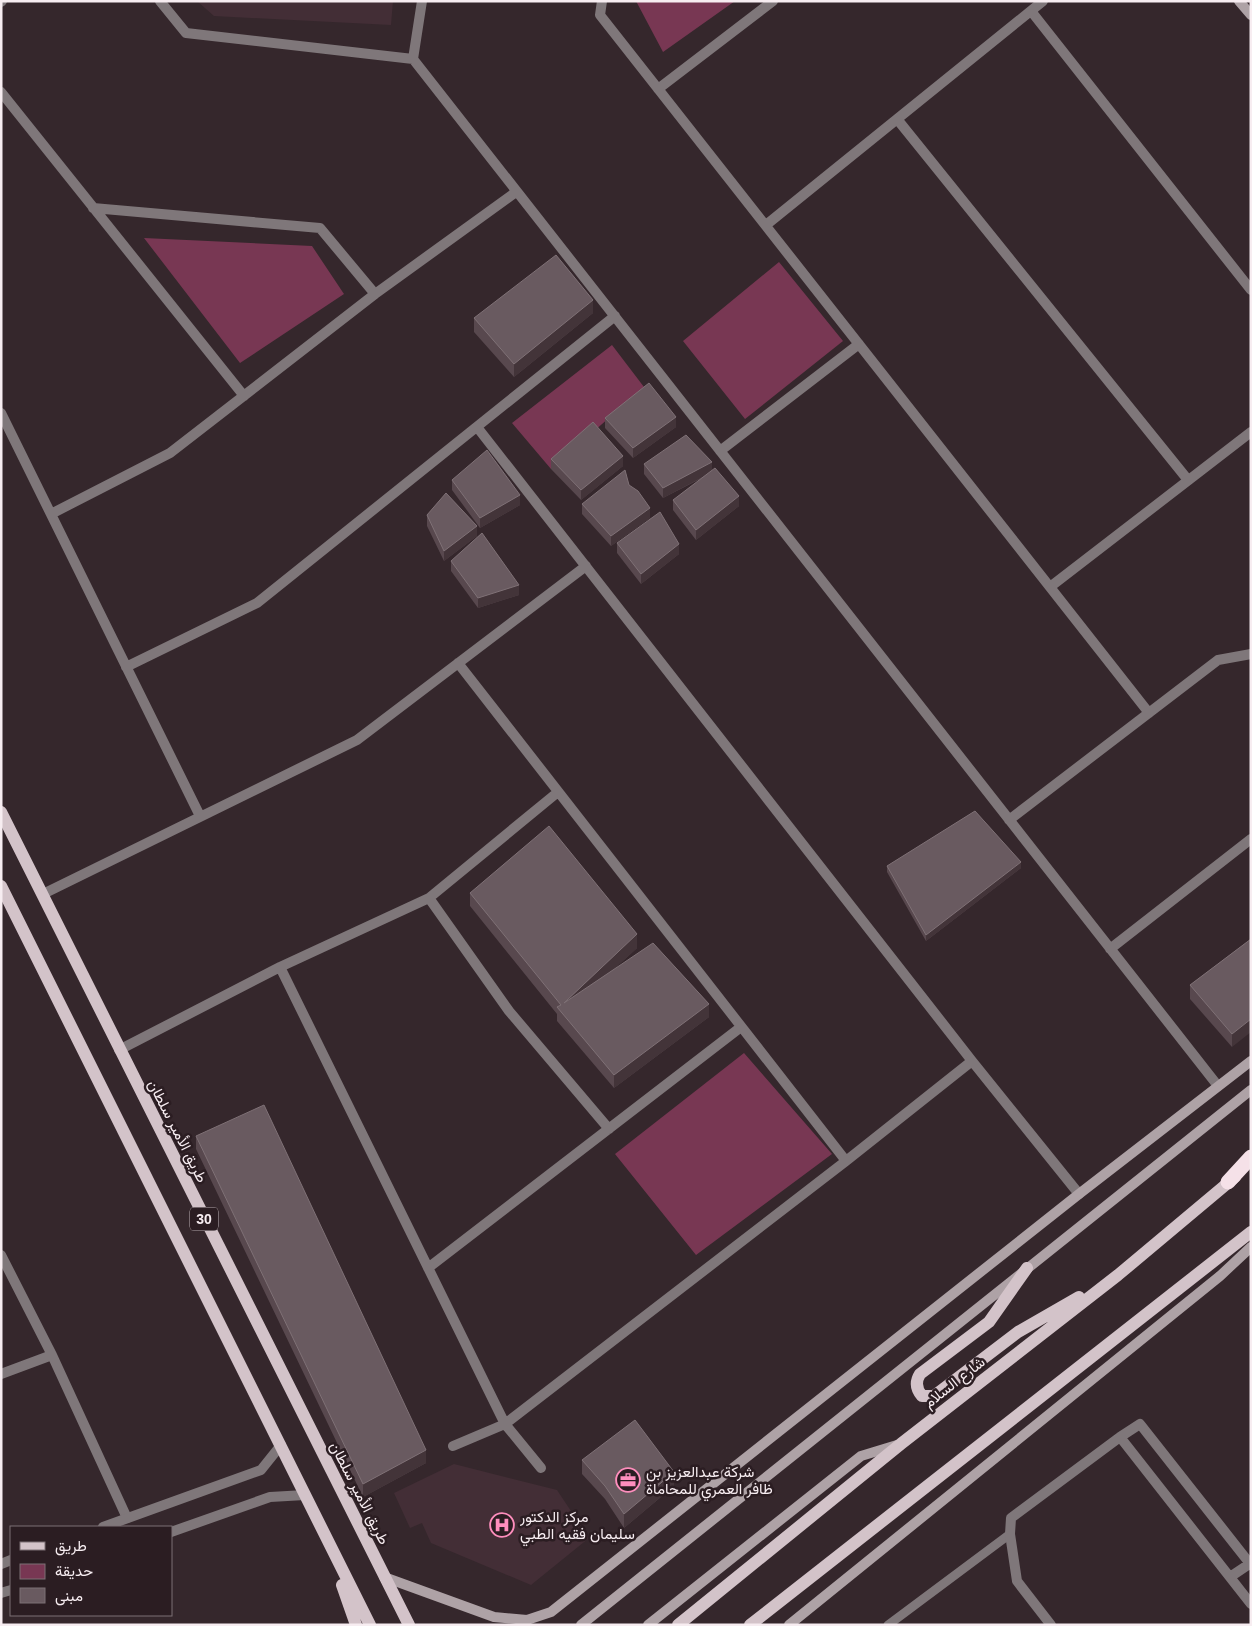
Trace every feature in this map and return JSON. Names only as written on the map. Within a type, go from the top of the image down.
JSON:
[{"type":"highway","points":[[1228,1182],[1251,1157]]},
{"type":"main road","points":[[1240,1],[1251,16]]},
{"type":"main road","name":"طريق الأمير سلطان","points":[[1,812],[409,1625]]},
{"type":"main road","name":"30","points":[[1,886],[370,1625]]},
{"type":"main road","points":[[384,1577],[494,1617],[527,1620],[552,1612],[1079,1194],[1251,1061]]},
{"type":"main road","points":[[581,1625],[1251,1090]]},
{"type":"main road","name":"شارع السلام","points":[[678,1625],[902,1443],[1118,1275],[1228,1182],[1251,1165]]},
{"type":"main road","points":[[750,1625],[1251,1232]]},
{"type":"main road","points":[[789,1625],[1220,1276],[1251,1247]]},
{"type":"main road","points":[[1027,1268],[988,1322],[920,1374],[916,1380],[918,1390],[922,1396],[934,1396],[1018,1332],[1118,1275]]},
{"type":"main road","points":[[648,1625],[860,1456],[902,1443]]},
{"type":"main road","points":[[323,1530],[356,1625]]},
{"type":"street","points":[[160,1],[186,32],[413,59],[1218,1086]]},
{"type":"street","points":[[413,59],[422,1]]},
{"type":"street","points":[[602,1],[600,15],[1149,713]]},
{"type":"street","points":[[658,89],[773,1]]},
{"type":"street","points":[[766,225],[1043,1]]},
{"type":"street","points":[[1031,11],[1251,290]]},
{"type":"street","points":[[1,92],[244,396]]},
{"type":"street","points":[[897,119],[1188,480]]},
{"type":"street","points":[[52,514],[170,453],[376,294],[516,192]]},
{"type":"street","points":[[93,208],[320,228],[376,294]]},
{"type":"street","points":[[126,666],[257,603],[615,316]]},
{"type":"street","points":[[720,451],[859,344]]},
{"type":"street","points":[[1,413],[200,816]]},
{"type":"street","points":[[477,427],[972,1061],[1079,1194]]},
{"type":"street","points":[[1050,587],[1251,432]]},
{"type":"street","points":[[42,894],[357,740],[586,566]]},
{"type":"street","points":[[1009,820],[1218,660],[1251,654]]},
{"type":"street","points":[[458,663],[846,1161]]},
{"type":"street","points":[[119,1050],[280,968],[429,898],[558,792]]},
{"type":"street","points":[[1110,949],[1251,839]]},
{"type":"street","points":[[429,898],[509,1011],[609,1129]]},
{"type":"street","points":[[280,968],[505,1424],[541,1468]]},
{"type":"street","points":[[428,1268],[741,1027]]},
{"type":"street","points":[[453,1446],[505,1424],[846,1161],[972,1061]]},
{"type":"street","points":[[1,1255],[52,1355],[127,1518]]},
{"type":"street","points":[[1,1374],[52,1355]]},
{"type":"street","points":[[1051,1625],[1017,1581],[1010,1534],[1011,1518],[1120,1436],[1140,1424],[1250,1564],[1230,1577]]},
{"type":"street","points":[[1120,1436],[1251,1604]]},
{"type":"street","points":[[106,1526],[261,1470],[280,1445]]},
{"type":"street","points":[[172,1532],[270,1497],[305,1495]]},
{"type":"lane","points":[[888,1625],[1010,1534]]},
{"type":"shaded area","points":[[197,1],[393,1],[391,25],[214,16]]},
{"type":"shaded area","name":"مركز الدكتور سليمان فقيه الطبي","points":[[454,1464],[557,1490],[589,1538],[531,1585],[431,1543],[422,1523],[410,1528],[394,1493]]},
{"type":"green space","points":[[636,1],[735,1],[663,52]]},
{"type":"green space","points":[[144,238],[312,246],[344,294],[240,363]]},
{"type":"green space","points":[[779,262],[843,341],[745,419],[683,341]]},
{"type":"green space","points":[[612,345],[644,387],[551,469],[512,423]]},
{"type":"green space","points":[[744,1053],[832,1154],[696,1255],[615,1154]]},
{"type":"building","points":[[556,255],[593,300],[514,364],[474,318]]},
{"type":"building","points":[[649,383],[676,417],[633,448],[605,418]]},
{"type":"building","points":[[593,422],[623,456],[581,490],[551,459]]},
{"type":"building","points":[[686,435],[712,462],[663,488],[644,464]]},
{"type":"building","points":[[487,450],[520,495],[480,518],[452,480]]},
{"type":"building","points":[[715,468],[739,496],[696,530],[673,500]]},
{"type":"building","points":[[625,470],[629,485],[638,491],[650,508],[611,536],[582,504]]},
{"type":"building","points":[[446,493],[477,526],[444,551],[427,515]]},
{"type":"building","points":[[660,512],[679,544],[641,574],[617,543]]},
{"type":"building","points":[[482,533],[519,585],[478,598],[451,561]]},
{"type":"building","points":[[975,811],[1021,862],[926,935],[887,866]]},
{"type":"building","points":[[549,826],[637,934],[564,1003],[653,943],[709,1004],[614,1075],[557,1007],[561,1005],[470,893]]},
{"type":"building","points":[[1251,939],[1251,1019],[1232,1034],[1190,985]]},
{"type":"building","points":[[264,1105],[426,1450],[363,1484],[196,1136]]},
{"type":"building","name":"شركة عبدالعزيز بن ظافر العمري للمحاماة","points":[[635,1420],[674,1472],[624,1514],[605,1486],[582,1460]]},
{"type":"place","name":"شركة عبدالعزيز بن ظافر العمري للمحاماة","points":[[628,1480]]},
{"type":"place","name":"مركز الدكتور سليمان فقيه الطبي","points":[[502,1525]]}]
